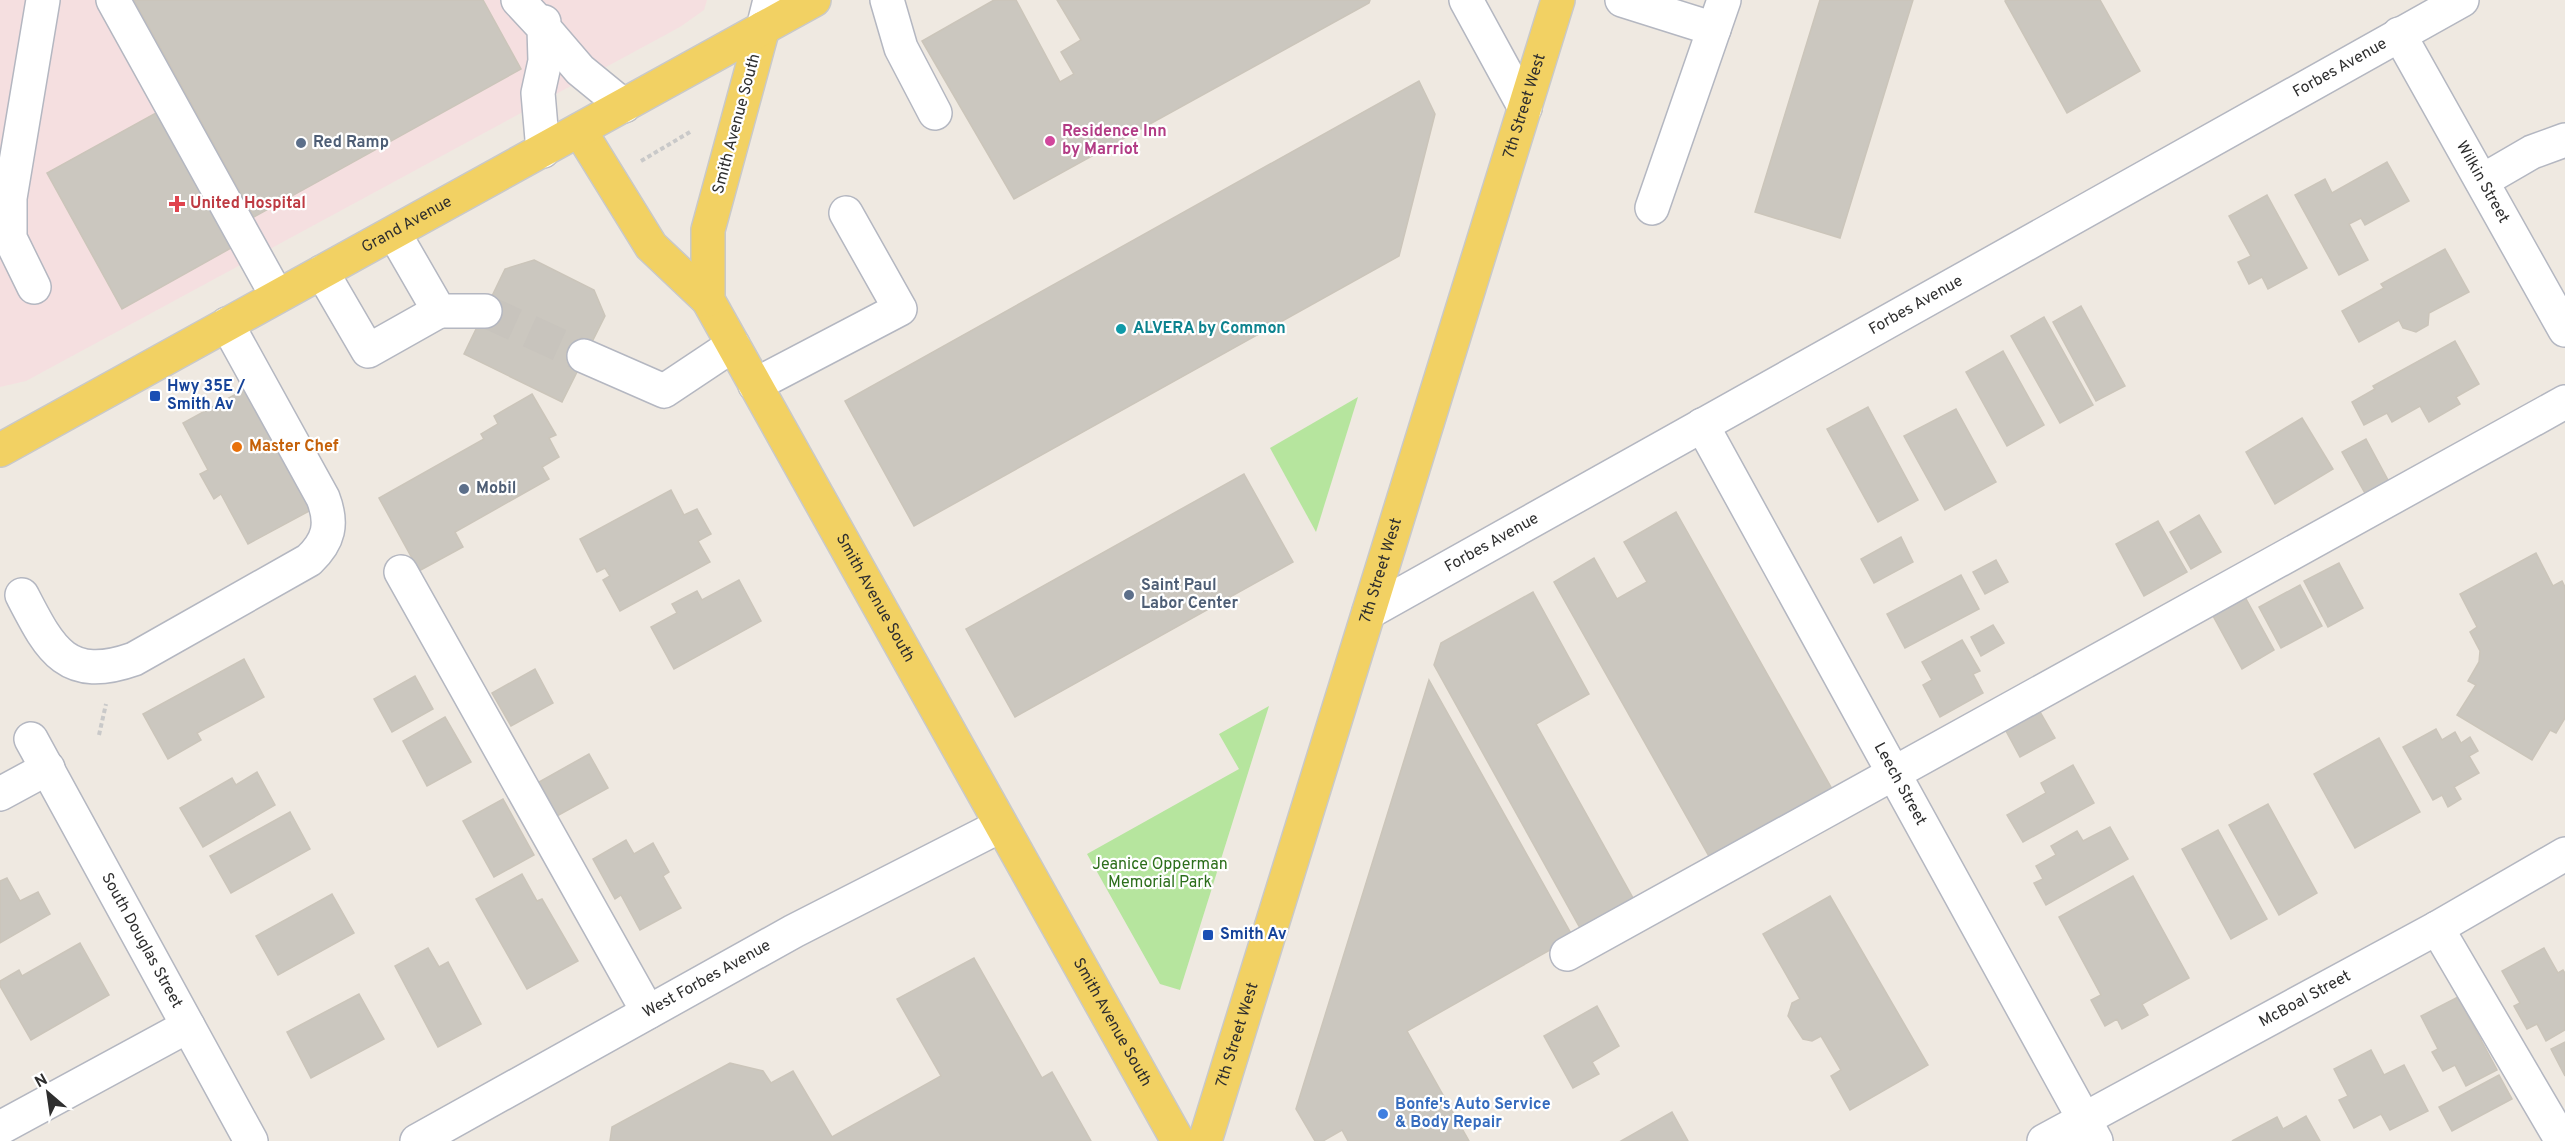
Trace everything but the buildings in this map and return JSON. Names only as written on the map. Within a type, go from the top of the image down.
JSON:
[{"type":"main road","name":"Grand Avenue","points":[[6,441],[227,324],[580,131],[624,106],[766,14],[814,0]]},
{"type":"main road","name":"7th Street West","points":[[1205,1141],[1558,0]]},
{"type":"main road","name":"Smith Avenue South","points":[[766,14],[708,230],[708,300],[1178,1141]]},
{"type":"main road","points":[[580,131],[651,246],[708,300]]},
{"type":"street","points":[[34,286],[10,238],[10,198],[43,0]]},
{"type":"street","points":[[113,0],[277,296]]},
{"type":"street","points":[[518,0],[546,14],[580,70],[624,106]]},
{"type":"street","points":[[887,0],[901,48],[936,113]]},
{"type":"street","points":[[1466,0],[1525,108]]},
{"type":"street","points":[[1622,0],[1719,15],[1652,208]]},
{"type":"street","name":"Forbes Avenue","points":[[1369,612],[2462,0]]},
{"type":"street","points":[[543,151],[538,93],[545,61],[546,14]]},
{"type":"street","name":"Wilkin Street","points":[[2399,34],[2565,330]]},
{"type":"street","points":[[2482,181],[2532,152],[2565,140]]},
{"type":"street","points":[[755,386],[900,309],[846,213]]},
{"type":"street","points":[[394,232],[439,311]]},
{"type":"street","points":[[322,272],[368,351],[439,311],[485,311]]},
{"type":"street","points":[[22,595],[45,640],[59,655],[95,668],[115,666],[134,659],[309,560],[323,547],[328,531],[328,512],[323,498],[227,324]]},
{"type":"street","points":[[584,356],[664,391],[733,345]]},
{"type":"street","points":[[1567,954],[1894,771],[2565,402]]},
{"type":"street","name":"Leech Street","points":[[1702,425],[2090,1130]]},
{"type":"street","points":[[401,572],[648,1012]]},
{"type":"street","name":"South Douglas Street","points":[[31,739],[251,1141]]},
{"type":"street","points":[[0,794],[48,768]]},
{"type":"street","name":"West Forbes Avenue","points":[[417,1141],[794,931],[1000,826]]},
{"type":"street","name":"McBoal Street","points":[[2044,1141],[2090,1130],[2565,854]]},
{"type":"street","points":[[2437,928],[2562,1141]]},
{"type":"street","points":[[0,1128],[188,1026]]},
{"type":"path","points":[[633,166],[690,132]]},
{"type":"shaded area","name":"United Hospital","points":[[0,0],[707,0],[704,10],[680,27],[26,381],[0,387]]},
{"type":"green space","points":[[1358,397],[1316,532],[1270,448]]},
{"type":"green space","name":"Jeanice Opperman Memorial Park","points":[[1269,706],[1180,990],[1160,984],[1087,854],[1239,769],[1219,734]]},
{"type":"tunnel","points":[[485,311],[584,356]]},
{"type":"place","name":"Residence Inn by Marriot","points":[[1050,141]]},
{"type":"place","name":"Red Ramp","points":[[301,143]]},
{"type":"place","name":"United Hospital","points":[[177,204]]},
{"type":"place","name":"ALVERA by Common","points":[[1121,329]]},
{"type":"place","name":"Hwy 35E / Smith Av","points":[[155,396]]},
{"type":"place","name":"Master Chef","points":[[237,447]]},
{"type":"place","name":"Mobil","points":[[464,489]]},
{"type":"place","name":"Saint Paul Labor Center","points":[[1129,595]]},
{"type":"place","name":"Smith Av","points":[[1208,935]]},
{"type":"place","name":"Bonfe's Auto Service & Body Repair","points":[[1383,1114]]}]
